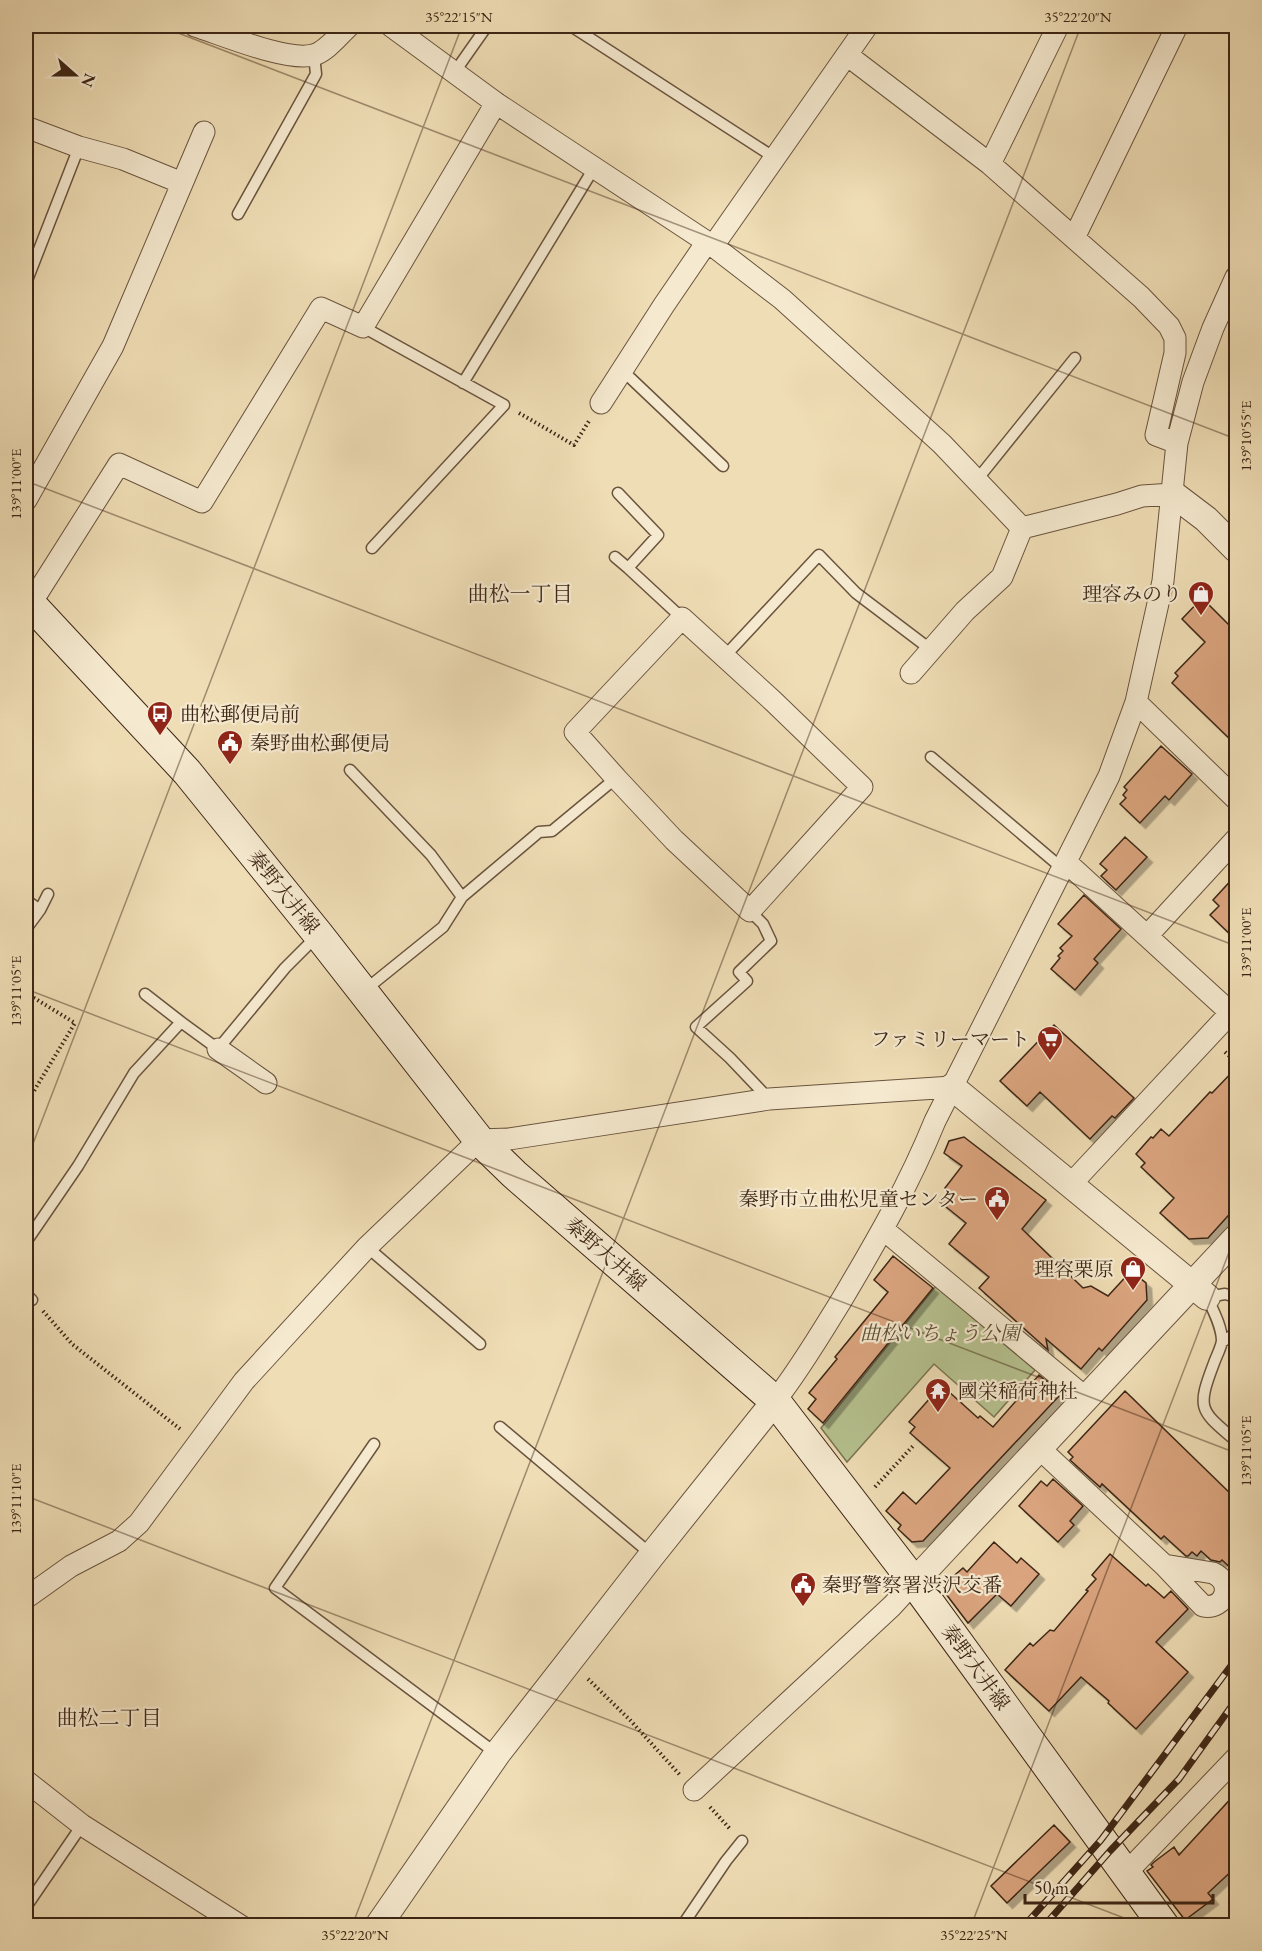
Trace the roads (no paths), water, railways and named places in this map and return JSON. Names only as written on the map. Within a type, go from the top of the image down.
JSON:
[{"type":"main road","name":"秦野大井線","points":[[27,604],[187,772],[318,934],[479,1140],[514,1174],[775,1401],[914,1582],[1164,1926]]},
{"type":"street","points":[[195,26],[278,53],[297,56],[314,55],[349,26]]},
{"type":"street","points":[[391,26],[496,103],[710,244],[782,299],[942,444],[1022,528]]},
{"type":"street","points":[[601,403],[664,304],[775,158],[847,55],[864,26]]},
{"type":"street","points":[[990,164],[1058,26]]},
{"type":"street","points":[[1074,238],[1177,26]]},
{"type":"street","points":[[847,55],[990,164],[1141,297],[1169,326],[1175,338],[1175,353],[1156,435],[1177,443]]},
{"type":"street","points":[[27,604],[118,464],[202,502],[321,308],[363,327],[496,103]]},
{"type":"street","points":[[26,127],[79,147],[123,159],[182,183]]},
{"type":"street","points":[[26,500],[113,346],[204,132]]},
{"type":"street","points":[[378,1926],[497,1754],[796,1375],[884,1230],[917,1165],[935,1121],[1108,776],[1136,702],[1163,582],[1177,443],[1193,381],[1236,277]]},
{"type":"street","points":[[1022,528],[1142,496],[1173,494],[1206,519],[1236,549]]},
{"type":"street","points":[[911,673],[965,611],[1002,577],[1022,528]]},
{"type":"street","points":[[682,618],[862,787],[750,911],[674,840],[575,732],[682,618]]},
{"type":"street","points":[[1136,702],[1236,799]]},
{"type":"street","points":[[1147,936],[1236,839]]},
{"type":"street","points":[[1064,865],[1234,1010],[1071,1185]]},
{"type":"street","points":[[218,1049],[266,1083]]},
{"type":"street","points":[[26,1598],[71,1566],[119,1541],[139,1522],[244,1381],[367,1247],[479,1140],[509,1139],[769,1099],[952,1087],[1200,1291]]},
{"type":"street","points":[[884,1230],[1086,1398]]},
{"type":"street","points":[[694,1790],[892,1606],[1086,1398],[1200,1291],[1236,1238]]},
{"type":"street","points":[[1039,1448],[1164,1565]]},
{"type":"street","points":[[1126,1873],[1236,1758]]},
{"type":"street","points":[[26,1781],[82,1825],[241,1926]]},
{"type":"lane","points":[[454,73],[487,26]]},
{"type":"lane","points":[[571,26],[775,158]]},
{"type":"lane","points":[[238,214],[316,74],[314,55]]},
{"type":"lane","points":[[26,283],[79,147]]},
{"type":"lane","points":[[463,383],[594,168]]},
{"type":"lane","points":[[363,327],[504,405],[372,548]]},
{"type":"lane","points":[[976,481],[1075,358]]},
{"type":"lane","points":[[622,370],[723,466]]},
{"type":"lane","points":[[618,493],[658,535],[628,568]]},
{"type":"lane","points":[[725,656],[819,555],[856,593],[930,649]]},
{"type":"lane","points":[[615,556],[682,618]]},
{"type":"lane","points":[[932,757],[1064,865]]},
{"type":"lane","points":[[350,770],[431,855],[462,897]]},
{"type":"lane","points":[[363,992],[443,927],[462,897],[539,832],[552,831],[616,778]]},
{"type":"lane","points":[[26,929],[48,894]]},
{"type":"lane","points":[[26,900],[40,910]]},
{"type":"lane","points":[[750,911],[763,924],[771,941],[739,972],[747,981],[696,1027],[730,1058],[769,1099]]},
{"type":"lane","points":[[145,994],[218,1049],[285,968],[318,934]]},
{"type":"lane","points":[[26,1242],[78,1166],[134,1073],[181,1022]]},
{"type":"lane","points":[[367,1247],[480,1344]]},
{"type":"lane","points":[[1200,1291],[1236,1297]]},
{"type":"lane","points":[[1200,1291],[1216,1320],[1222,1342],[1204,1389],[1202,1401],[1205,1411],[1236,1441]]},
{"type":"lane","points":[[1222,1342],[1236,1334]]},
{"type":"lane","points":[[1215,1422],[1224,1426],[1236,1426]]},
{"type":"lane","points":[[500,1427],[652,1555]]},
{"type":"lane","points":[[374,1444],[275,1587],[497,1754]]},
{"type":"lane","points":[[26,1907],[82,1825]]},
{"type":"lane","points":[[682,1926],[742,1841]]},
{"type":"railway","points":[[1024,1926],[1101,1840],[1236,1659]]},
{"type":"railway","points":[[1044,1926],[1110,1851],[1179,1779],[1236,1700]]},
{"type":"place","name":"理容みのり","points":[[1201,617]]},
{"type":"place","name":"曲松郵便局前","points":[[160,737]]},
{"type":"place","name":"秦野曲松郵便局","points":[[230,766]]},
{"type":"place","name":"ファミリーマート","points":[[1050,1062]]},
{"type":"place","name":"秦野市立曲松児童センター","points":[[997,1222]]},
{"type":"place","name":"理容栗原","points":[[1133,1292]]},
{"type":"place","name":"國栄稲荷神社","points":[[938,1414]]},
{"type":"place","name":"秦野警察署渋沢交番","points":[[803,1608]]},
{"type":"district","name":"曲松一丁目","points":[[520,593]]},
{"type":"district","name":"曲松二丁目","points":[[109,1717]]},
{"type":"park label","name":"曲松いちょう公園","points":[[940,1333]]}]
